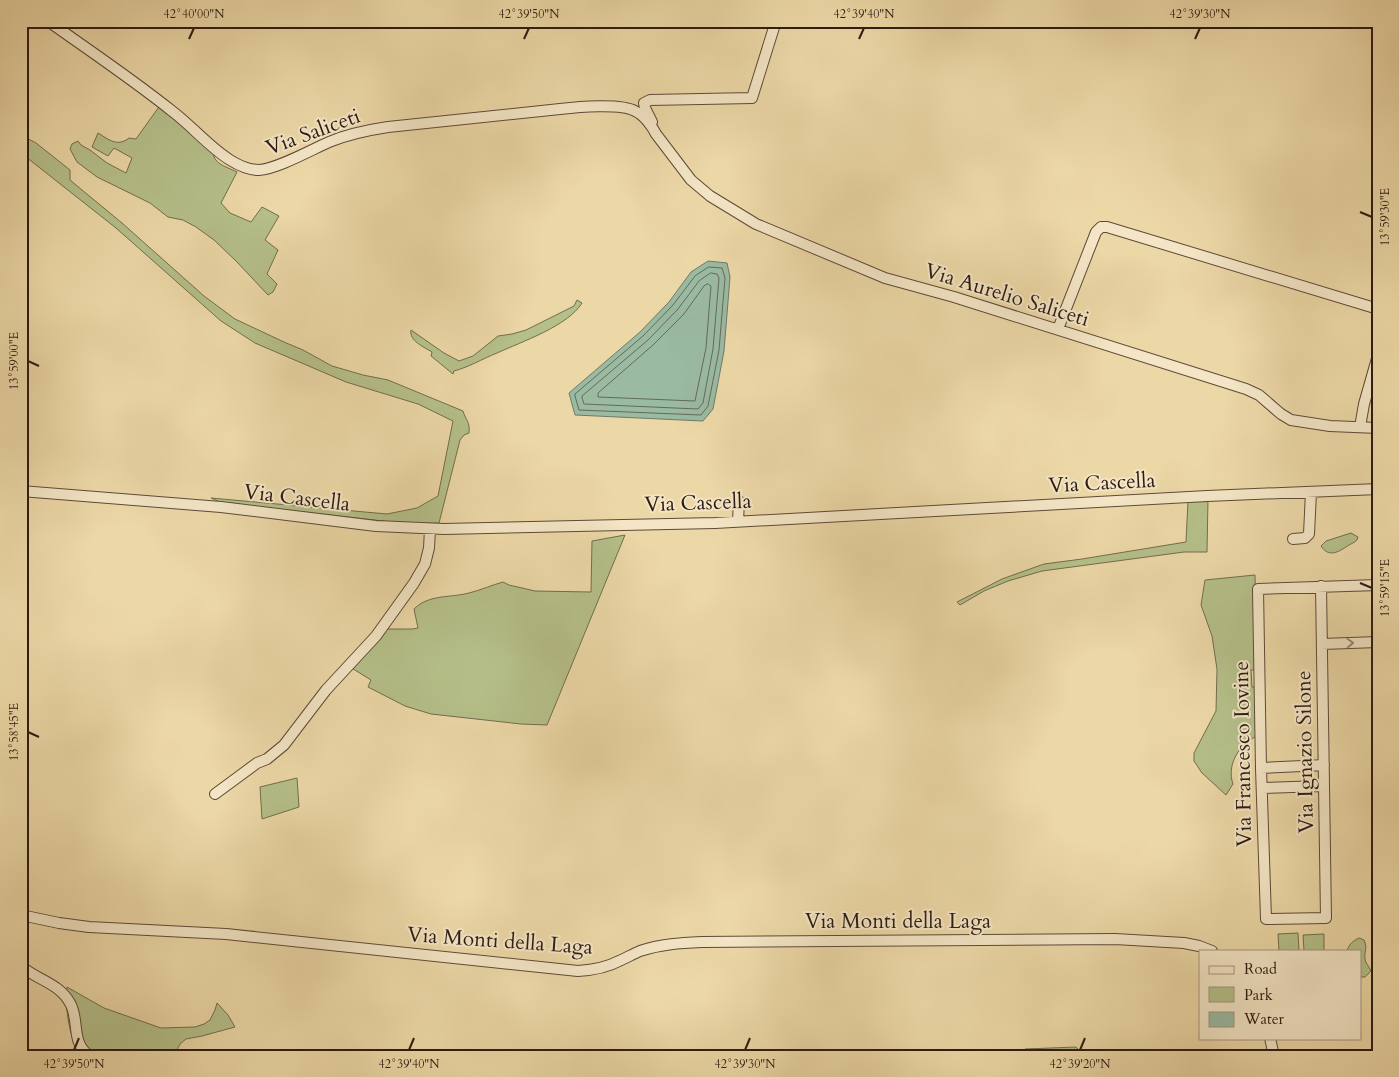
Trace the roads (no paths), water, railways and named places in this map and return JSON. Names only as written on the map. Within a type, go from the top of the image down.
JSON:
[{"type":"street","name":"Via Saliceti","points":[[48,21],[152,95],[182,118],[230,160],[249,169],[268,169],[332,141],[360,132],[388,127],[560,109],[592,107],[629,108],[637,112],[648,122],[656,134]]},
{"type":"street","points":[[656,134],[644,103],[650,100],[752,98],[776,21]]},
{"type":"street","name":"Via Aurelio Saliceti","points":[[656,134],[691,180],[710,196],[756,224],[885,278],[954,297],[1246,389],[1259,395],[1291,420],[1330,426],[1378,428]]},
{"type":"street","points":[[1058,330],[1096,232],[1101,228],[1107,227],[1378,309]]},
{"type":"street","points":[[1360,427],[1364,404],[1378,355]]},
{"type":"street","name":"Via Cascella","points":[[21,491],[221,507],[376,526],[430,529],[738,521],[1197,496],[1378,489]]},
{"type":"street","points":[[1293,539],[1306,538],[1310,534],[1311,492]]},
{"type":"street","points":[[738,521],[739,501]]},
{"type":"street","points":[[216,794],[284,745],[326,690],[376,636],[425,564],[430,548],[430,529]]},
{"type":"street","points":[[1321,586],[1378,585]]},
{"type":"street","name":"Via Francesco Iovine","points":[[1266,918],[1258,589],[1321,586]]},
{"type":"street","name":"Via Ignazio Silone","points":[[1266,918],[1326,918],[1321,586]]},
{"type":"street","points":[[1322,644],[1378,642]]},
{"type":"street","points":[[1261,768],[1324,765]]},
{"type":"street","points":[[1262,788],[1323,786]]},
{"type":"street","name":"Via Monti della Laga","points":[[21,915],[89,927],[226,934],[578,970],[599,969],[638,952],[680,942],[1108,938],[1184,943],[1209,950]]},
{"type":"street","points":[[21,966],[31,974],[55,986],[68,998],[74,1011],[78,1042],[82,1050],[90,1056]]},
{"type":"street","points":[[1270,1040],[1274,1056]]},
{"type":"water","points":[[708,261],[727,263],[730,277],[724,351],[713,409],[703,421],[575,415],[569,393],[640,332],[669,302],[691,272]]}]
